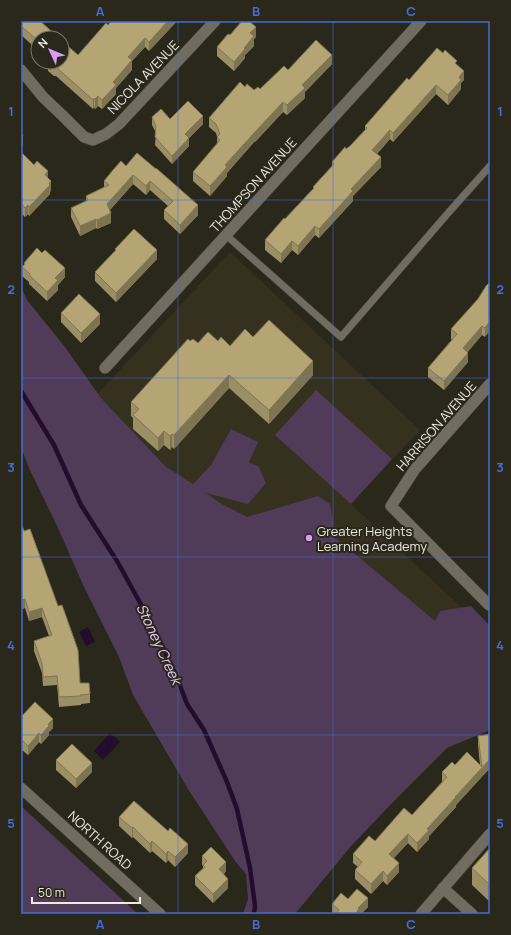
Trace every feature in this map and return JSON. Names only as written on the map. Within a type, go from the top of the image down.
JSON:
[{"type":"street","name":"NICOLA AVENUE","points":[[21,70],[43,97],[84,138],[93,140],[106,134],[119,124],[215,21]]},
{"type":"street","name":"THOMPSON AVENUE","points":[[105,368],[421,21]]},
{"type":"street","name":"HARRISON AVENUE","points":[[490,384],[415,469],[390,506],[490,605]]},
{"type":"street","name":"NORTH ROAD","points":[[21,788],[160,914]]},
{"type":"street","points":[[421,914],[490,834]]},
{"type":"street","points":[[443,888],[472,914]]},
{"type":"lane","points":[[226,235],[341,337],[490,166]]},
{"type":"shaded area","name":"Greater Heights Learning Academy","points":[[230,252],[420,430],[351,504],[477,622],[327,782],[190,654],[88,404]]},
{"type":"shaded area","points":[[21,287],[27,300],[65,347],[101,398],[165,466],[193,484],[211,465],[231,429],[258,442],[249,462],[259,467],[266,483],[248,504],[206,493],[220,503],[247,517],[318,496],[330,504],[333,522],[332,535],[435,621],[440,611],[471,606],[490,626],[490,730],[447,748],[352,845],[295,914],[243,914],[248,899],[246,874],[235,861],[188,789],[133,695],[119,657],[84,587],[29,468],[21,447]]},
{"type":"shaded area","points":[[316,390],[392,459],[351,504],[275,435]]},
{"type":"shaded area","points":[[88,627],[95,642],[86,646],[79,632]]},
{"type":"shaded area","points":[[110,733],[120,742],[103,760],[94,751]]},
{"type":"shaded area","points":[[21,806],[138,914],[21,914]]},
{"type":"building","points":[[21,21],[40,21],[50,30],[30,30],[30,34],[21,26]]},
{"type":"building","points":[[111,21],[169,21],[149,42],[145,38],[128,57],[132,60],[113,82],[116,85],[102,100],[98,96],[93,100],[59,70],[70,70],[70,48],[78,55],[106,23],[108,25]]},
{"type":"building","points":[[242,21],[249,21],[256,27],[250,33],[254,36],[234,62],[217,47]]},
{"type":"building","points":[[316,40],[332,55],[302,85],[305,88],[287,105],[283,102],[225,165],[227,167],[210,186],[193,172],[220,140],[217,137],[220,134],[216,124],[209,118],[240,82],[245,87],[247,84],[254,90],[258,87],[260,89],[284,66],[288,70]]},
{"type":"building","points":[[437,48],[443,53],[445,50],[457,61],[455,63],[464,71],[459,77],[461,80],[448,95],[436,85],[393,133],[390,130],[372,150],[381,157],[351,189],[353,191],[319,229],[315,226],[298,246],[292,241],[281,254],[265,240],[284,218],[285,219],[314,188],[313,187],[334,164],[332,162],[345,147],[346,149],[350,146],[367,128],[365,126],[407,78],[409,80]]},
{"type":"building","points":[[188,101],[203,116],[185,134],[189,138],[172,156],[155,137],[156,126],[152,117],[161,109],[170,119]]},
{"type":"building","points":[[21,152],[34,165],[37,161],[48,171],[45,175],[51,181],[49,184],[50,185],[29,207],[28,205],[25,208],[21,203]]},
{"type":"building","points":[[137,153],[198,205],[180,225],[164,210],[173,201],[150,181],[146,186],[133,175],[107,204],[111,213],[80,226],[71,208],[88,200],[86,196],[109,185],[104,181],[113,170],[121,161],[126,166]]},
{"type":"building","points":[[134,229],[157,250],[116,293],[95,272]]},
{"type":"building","points":[[37,248],[42,253],[45,250],[65,268],[55,278],[58,280],[47,292],[22,267]]},
{"type":"building","points":[[490,282],[490,321],[485,328],[482,326],[463,348],[468,353],[444,381],[428,368],[457,334],[451,329],[478,299]]},
{"type":"building","points":[[79,294],[100,314],[81,333],[61,313]]},
{"type":"building","points":[[269,320],[313,361],[269,410],[229,375],[174,435],[172,434],[170,436],[164,431],[158,438],[133,415],[139,409],[131,402],[188,339],[190,341],[193,339],[198,343],[208,332],[218,341],[221,337],[230,346],[245,329],[253,337]]},
{"type":"building","points":[[21,523],[24,531],[30,529],[58,606],[62,605],[78,650],[80,683],[89,683],[90,694],[59,697],[57,676],[43,677],[42,663],[34,641],[52,635],[42,608],[29,612],[25,599],[22,600]]},
{"type":"building","points":[[35,702],[53,719],[41,735],[39,733],[28,746],[21,739],[21,717]]},
{"type":"building","points":[[490,734],[490,759],[427,829],[429,830],[417,843],[408,834],[389,854],[399,863],[387,876],[383,871],[371,884],[355,870],[362,862],[353,854],[369,836],[375,841],[404,808],[412,815],[447,777],[442,772],[452,762],[455,765],[467,752],[482,767],[478,736]]},
{"type":"building","points":[[72,744],[92,763],[76,779],[56,760]]},
{"type":"building","points":[[134,801],[168,831],[170,828],[188,844],[175,857],[168,851],[166,854],[152,841],[150,844],[133,827],[132,828],[119,817]]},
{"type":"building","points":[[211,847],[226,862],[219,869],[228,879],[213,894],[195,876],[205,867],[203,865],[207,861],[202,856]]},
{"type":"building","points":[[490,848],[490,885],[472,868]]},
{"type":"building","points":[[357,889],[368,898],[358,908],[359,909],[355,914],[336,914],[339,910],[332,904],[341,893],[348,899]]},
{"type":"waterway","name":"Stoney Creek","points":[[21,391],[54,445],[81,505],[117,561],[149,619],[176,675],[187,704],[204,730],[237,809],[250,868],[255,906],[254,914]]},
{"type":"place","name":"Greater Heights Learning Academy","points":[[309,538]]}]
